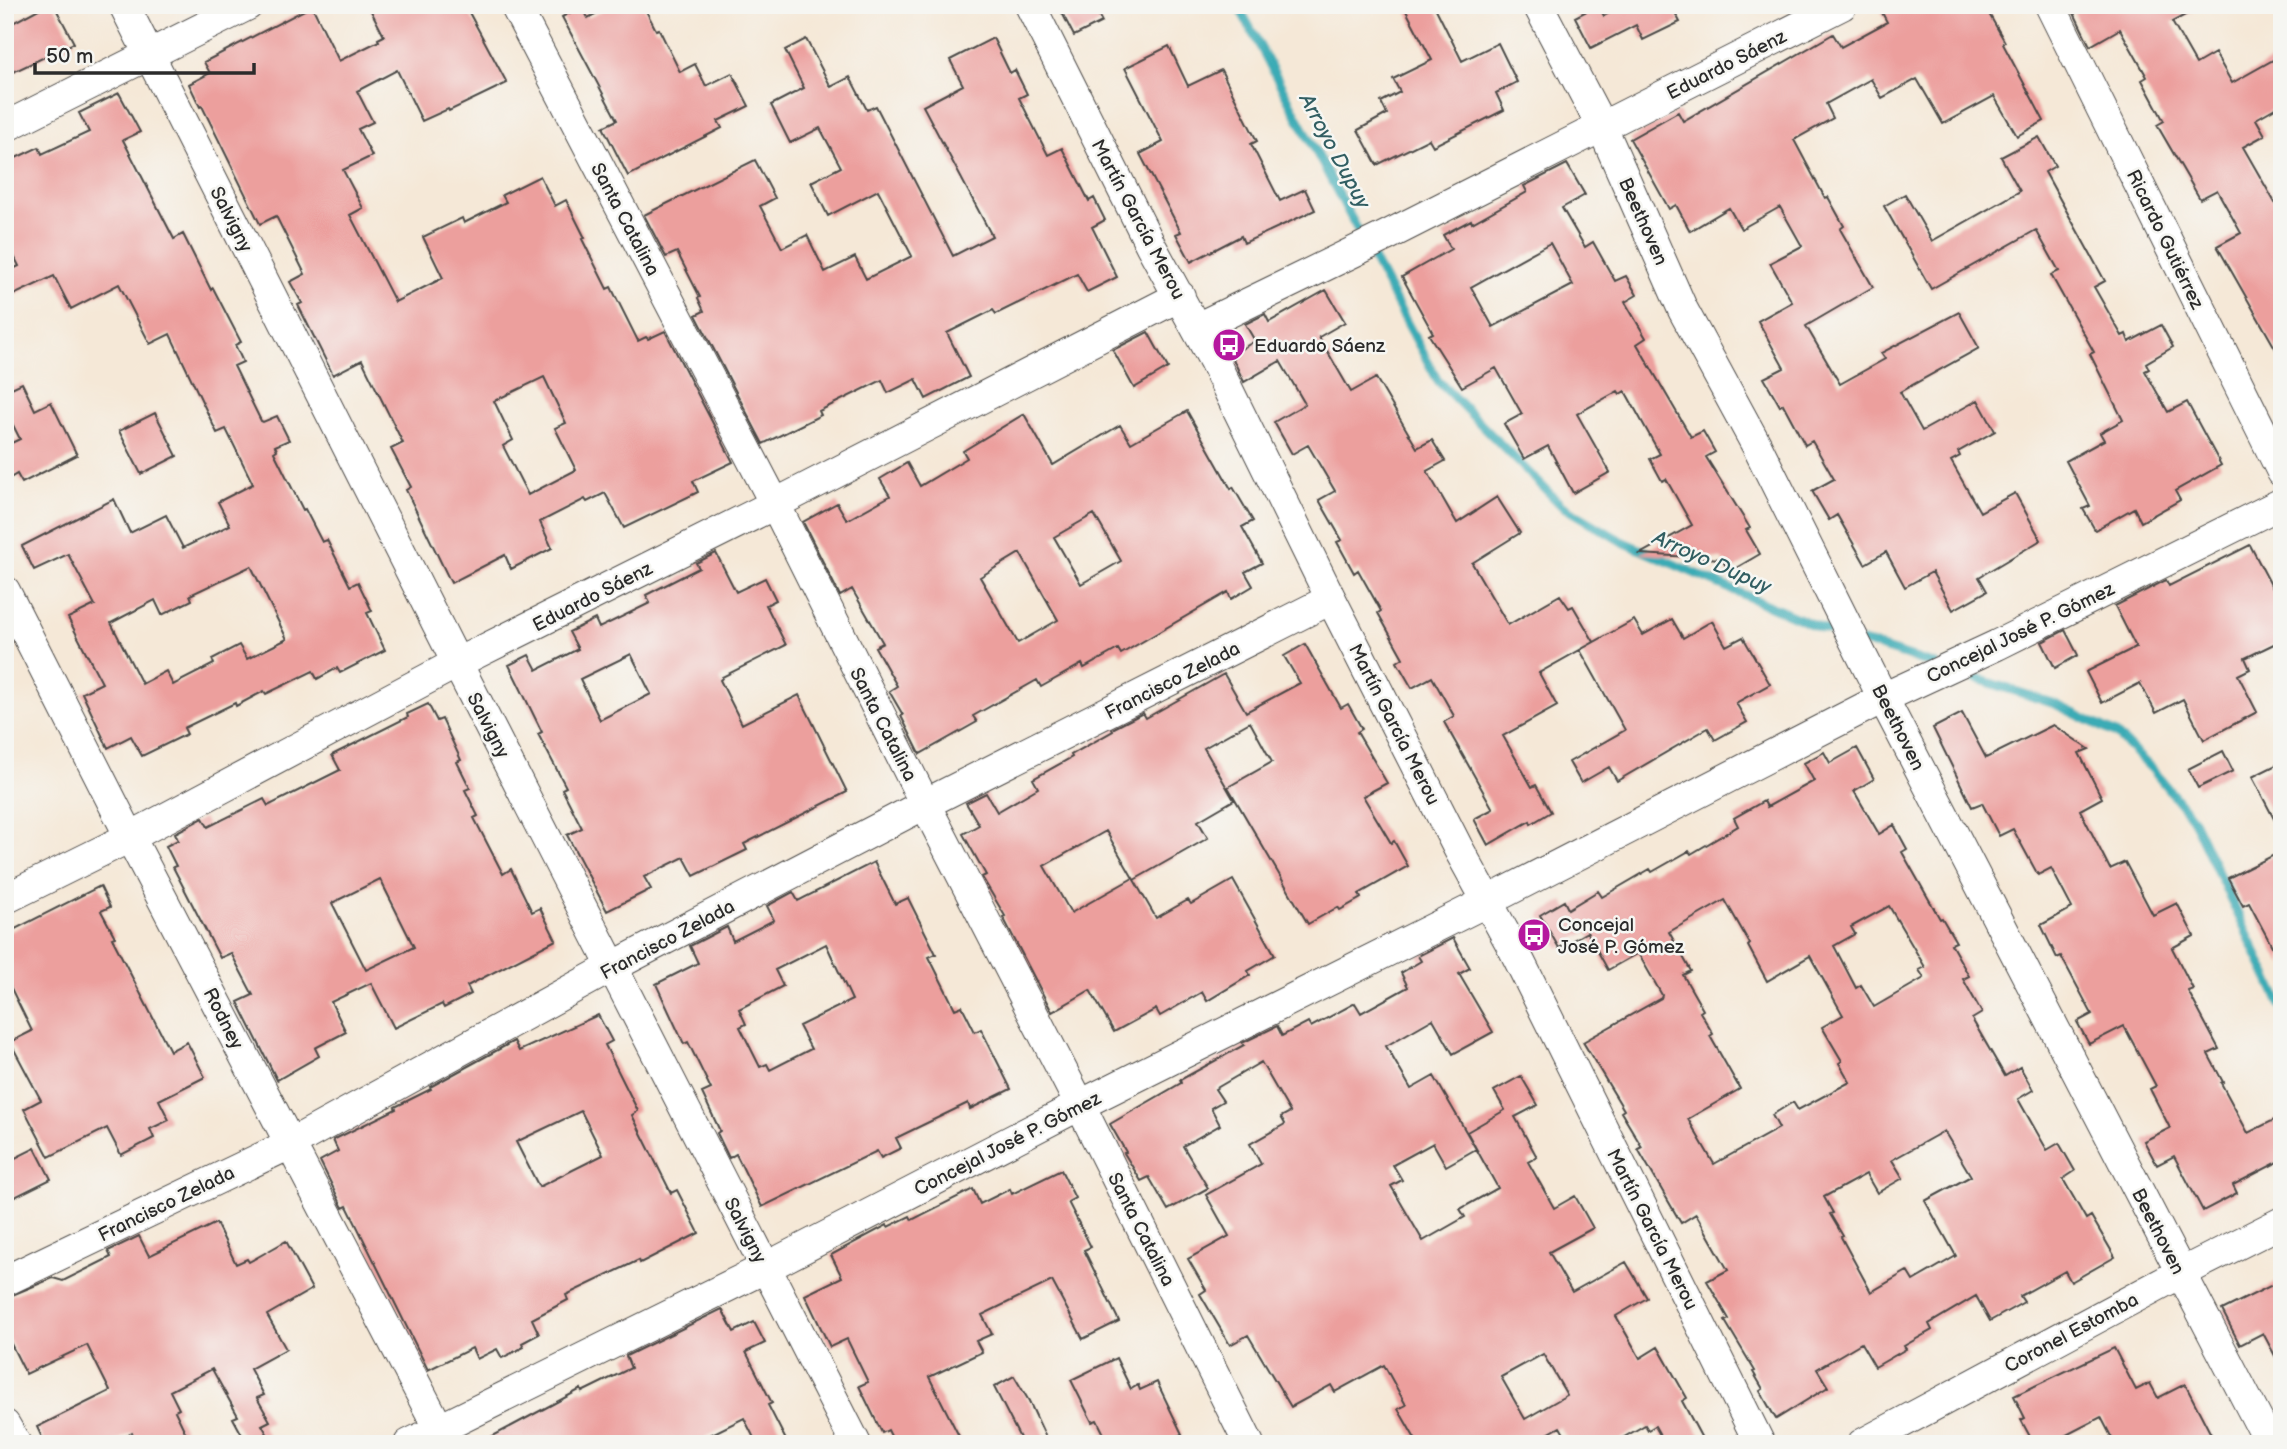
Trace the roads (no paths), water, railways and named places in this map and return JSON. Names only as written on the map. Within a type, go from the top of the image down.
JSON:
[{"type":"street","name":"Salvigny","points":[[124,5],[856,1444]]},
{"type":"street","points":[[5,127],[248,5]]},
{"type":"street","name":"Santa Catalina","points":[[515,5],[775,504],[1249,1444]]},
{"type":"street","name":"Martín García Merou","points":[[1030,5],[1458,848],[1489,901],[1760,1444]]},
{"type":"street","name":"Beethoven","points":[[1538,5],[1602,127],[1683,310],[1758,446],[1883,698],[2270,1444]]},
{"type":"street","name":"Eduardo Sáenz","points":[[1196,328],[1386,236],[1842,5]]},
{"type":"street","name":"Ricardo Gutiérrez","points":[[2050,5],[2282,472]]},
{"type":"street","name":"Eduardo Sáenz","points":[[5,899],[130,837],[457,663],[775,504],[1180,296]]},
{"type":"street","name":"Concejal José P. Gómez","points":[[409,1444],[443,1436],[1080,1105],[1489,901],[1883,698],[1997,645],[2282,503]]},
{"type":"street","name":"Rodney","points":[[5,591],[130,837],[443,1436]]},
{"type":"street","name":"Francisco Zelada","points":[[5,1281],[290,1144],[612,967],[925,804],[1331,599]]},
{"type":"street","name":"Coronel Estomba","points":[[1862,1444],[2181,1273],[2282,1222]]},
{"type":"street","points":[[5,1425],[16,1444]]},
{"type":"waterway","name":"Arroyo Dupuy","points":[[1238,5],[1438,381],[1562,506],[1623,542],[1818,627],[1843,635]]},
{"type":"waterway","name":"Arroyo Dupuy","points":[[1863,642],[1936,665]]},
{"type":"waterway","name":"Arroyo Dupuy","points":[[1956,672],[2055,704],[2116,734],[2152,769],[2192,818],[2282,1007]]},
{"type":"place","name":"Eduardo Sáenz","points":[[1229,345]]},
{"type":"place","name":"Concejal José P. Gómez","points":[[1534,935]]}]
